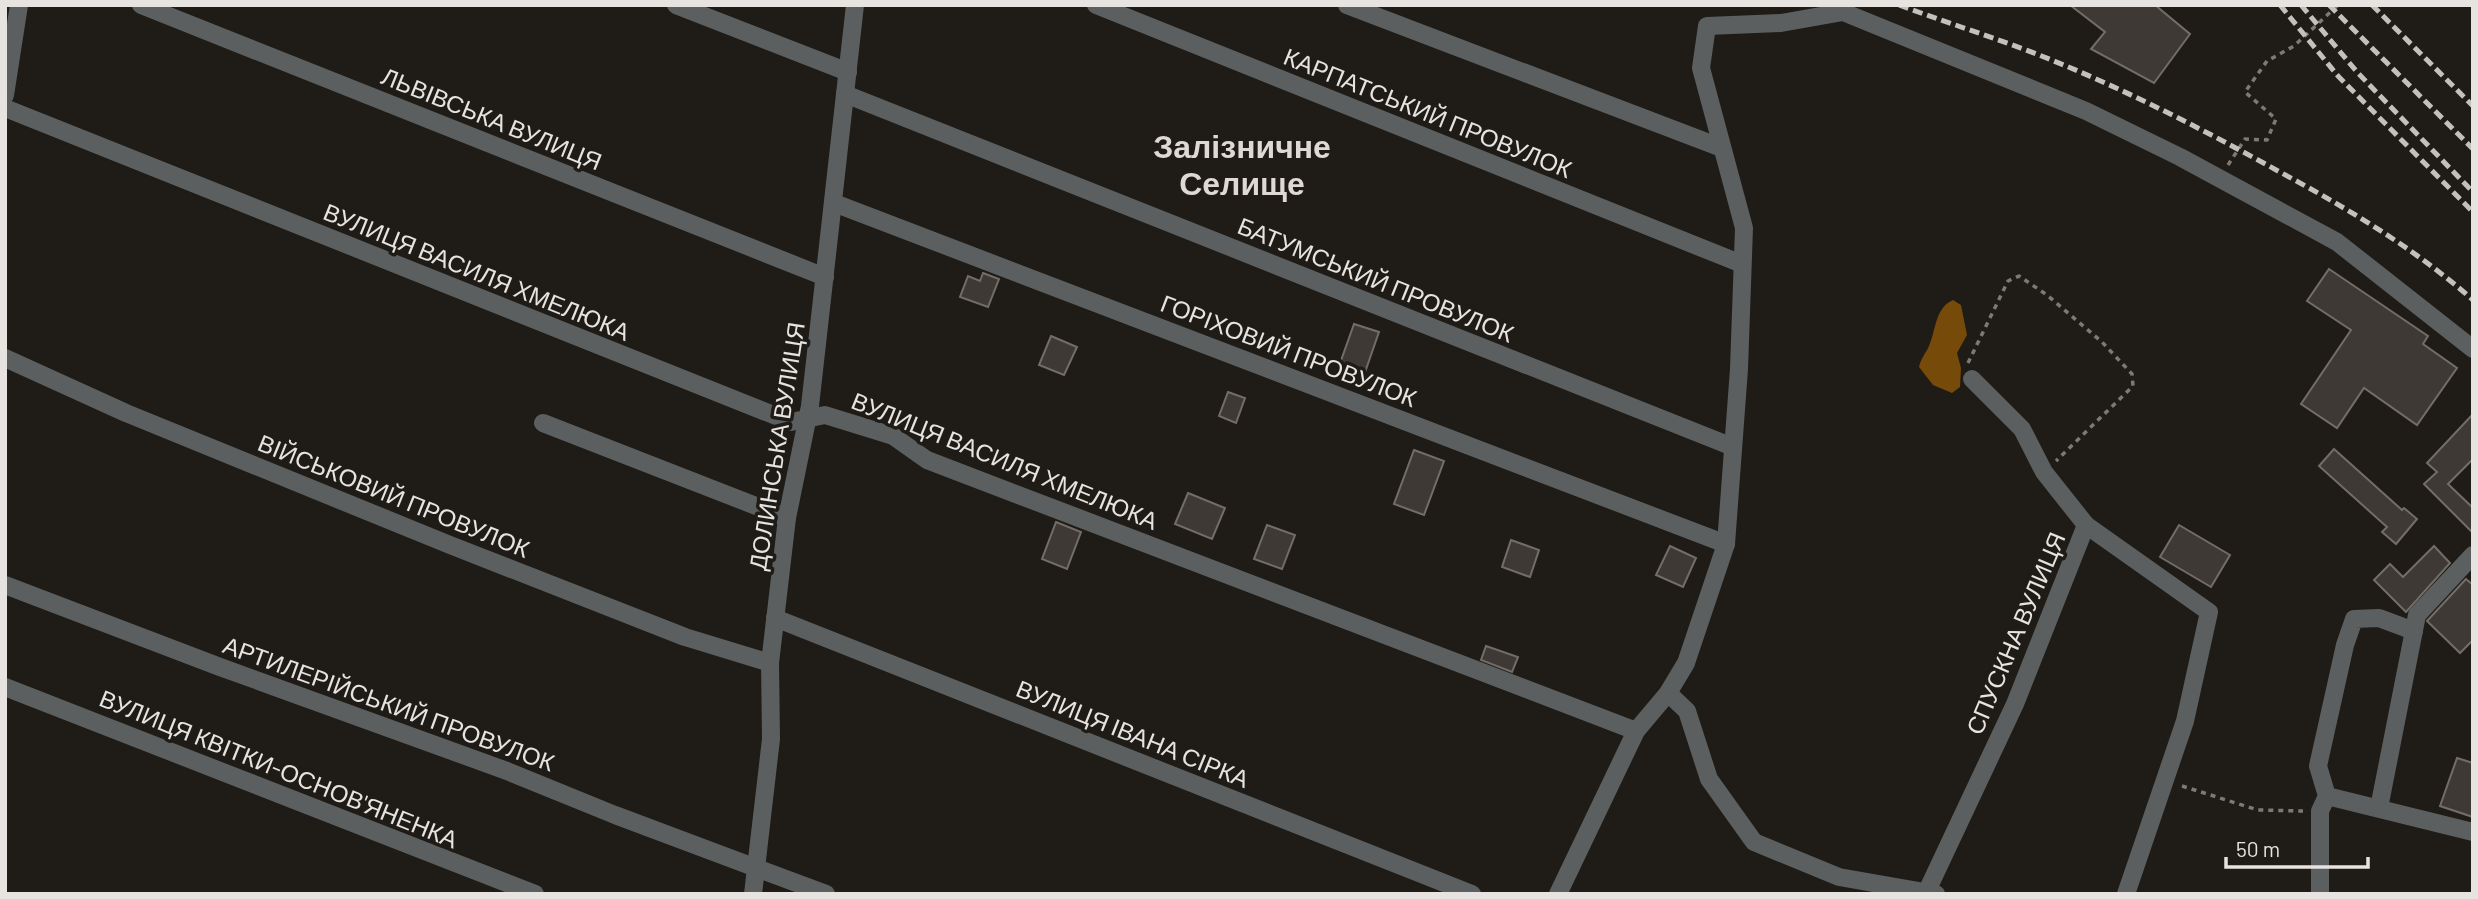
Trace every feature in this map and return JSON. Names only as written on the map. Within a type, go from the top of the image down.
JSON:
[{"type":"street","points":[[5,95],[19,5]]},
{"type":"street","name":"ЛЬВІВСЬКА ВУЛИЦЯ","points":[[141,5],[825,276]]},
{"type":"street","points":[[676,5],[848,72]]},
{"type":"street","name":"ДОЛИНСЬКА ВУЛИЦЯ","points":[[753,894],[771,739],[770,663],[775,618],[787,518],[807,418],[855,5]]},
{"type":"street","name":"КАРПАТСЬКИЙ ПРОВУЛОК","points":[[1096,5],[1742,264]]},
{"type":"street","points":[[1347,5],[1722,148]]},
{"type":"street","points":[[1558,894],[1636,731],[1668,693],[1686,663],[1726,544],[1744,228],[1701,68],[1707,26],[1782,23],[1843,12],[2086,111],[2219,178],[2337,242],[2473,349]]},
{"type":"street","name":"БАТУМСЬКИЙ ПРОВУЛОК","points":[[845,94],[1733,447]]},
{"type":"street","name":"ВУЛИЦЯ ВАСИЛЯ ХМЕЛЮКА","points":[[5,108],[791,422],[825,415],[893,436],[927,460],[1636,731]]},
{"type":"street","name":"ГОРІХОВИЙ ПРОВУЛОК","points":[[834,203],[1726,544]]},
{"type":"street","name":"ВІЙСЬКОВИЙ ПРОВУЛОК","points":[[5,358],[126,413],[463,550],[685,637],[770,663]]},
{"type":"street","name":"СПУСКНА ВУЛИЦЯ","points":[[1932,892],[2015,704],[2086,526],[2044,472],[2022,429],[1972,379]]},
{"type":"street","points":[[543,423],[787,518]]},
{"type":"street","points":[[2086,526],[2209,612],[2185,721],[2126,894]]},
{"type":"street","points":[[2379,808],[2417,615],[2473,555]]},
{"type":"street","name":"АРТИЛЕРІЙСЬКИЙ ПРОВУЛОК","points":[[5,585],[220,667],[507,771],[615,815],[826,894]]},
{"type":"street","name":"ВУЛИЦЯ ІВАНА СІРКА","points":[[775,618],[1472,894]]},
{"type":"street","points":[[2320,894],[2323,804],[2318,766],[2345,645],[2354,620],[2379,618],[2414,631]]},
{"type":"street","name":"ВУЛИЦЯ КВІТКИ-ОСНОВ'ЯНЕНКА","points":[[5,687],[534,894]]},
{"type":"street","points":[[1668,693],[1688,711],[1709,779],[1754,842],[1839,877],[1932,892]]},
{"type":"street","points":[[2323,804],[2379,808],[2473,832]]},
{"type":"path","points":[[2219,178],[2245,139],[2267,140],[2276,119],[2245,92],[2267,61],[2294,46],[2338,5]]},
{"type":"path","points":[[1972,379],[1968,362],[2008,281],[2019,276],[2047,295],[2102,342],[2132,374],[2133,386],[2044,472]]},
{"type":"path","points":[[2170,767],[2184,788],[2258,810],[2323,804]]},
{"type":"shaded area","points":[[1953,300],[1961,305],[1967,335],[1957,353],[1961,368],[1960,387],[1952,393],[1933,385],[1919,367],[1939,314]]},
{"type":"building","points":[[2070,5],[2155,5],[2190,34],[2154,83],[2091,49],[2105,32]]},
{"type":"building","points":[[2329,269],[2428,336],[2423,344],[2457,368],[2417,425],[2364,388],[2337,428],[2301,404],[2351,330],[2307,301]]},
{"type":"building","points":[[983,273],[999,279],[988,307],[960,297],[968,276],[980,281]]},
{"type":"building","points":[[1354,324],[1379,332],[1363,378],[1338,369]]},
{"type":"building","points":[[1051,336],[1077,347],[1064,375],[1039,365]]},
{"type":"building","points":[[1228,392],[1245,398],[1236,423],[1219,416]]},
{"type":"building","points":[[2473,414],[2473,459],[2448,484],[2473,508],[2473,533],[2424,484],[2437,472],[2427,463]]},
{"type":"building","points":[[2334,449],[2402,510],[2404,508],[2417,519],[2396,544],[2382,532],[2387,527],[2319,466]]},
{"type":"building","points":[[1414,450],[1444,461],[1424,515],[1394,504]]},
{"type":"building","points":[[1188,493],[1225,508],[1212,539],[1175,524]]},
{"type":"building","points":[[1056,522],[1081,532],[1067,569],[1042,559]]},
{"type":"building","points":[[1267,525],[1295,535],[1282,569],[1254,559]]},
{"type":"building","points":[[2179,525],[2230,555],[2211,587],[2160,557]]},
{"type":"building","points":[[1511,540],[1539,550],[1530,577],[1502,567]]},
{"type":"building","points":[[1670,546],[1696,558],[1683,587],[1656,575]]},
{"type":"building","points":[[2434,546],[2450,563],[2406,612],[2374,580],[2390,564],[2403,577]]},
{"type":"building","points":[[2466,579],[2473,585],[2473,640],[2460,653],[2427,621]]},
{"type":"building","points":[[1486,646],[1518,657],[1512,672],[1481,660]]},
{"type":"building","points":[[2457,758],[2473,763],[2473,817],[2440,806]]},
{"type":"railway","points":[[1899,5],[2054,61],[2196,127],[2354,214],[2404,246],[2473,300]]},
{"type":"railway","points":[[2280,5],[2338,76],[2473,212]]},
{"type":"railway","points":[[2301,5],[2357,72],[2473,192]]},
{"type":"railway","points":[[2329,5],[2473,149]]},
{"type":"railway","points":[[2372,5],[2473,106]]},
{"type":"district","name":"Залізничне Селище","points":[[1242,164]]}]
